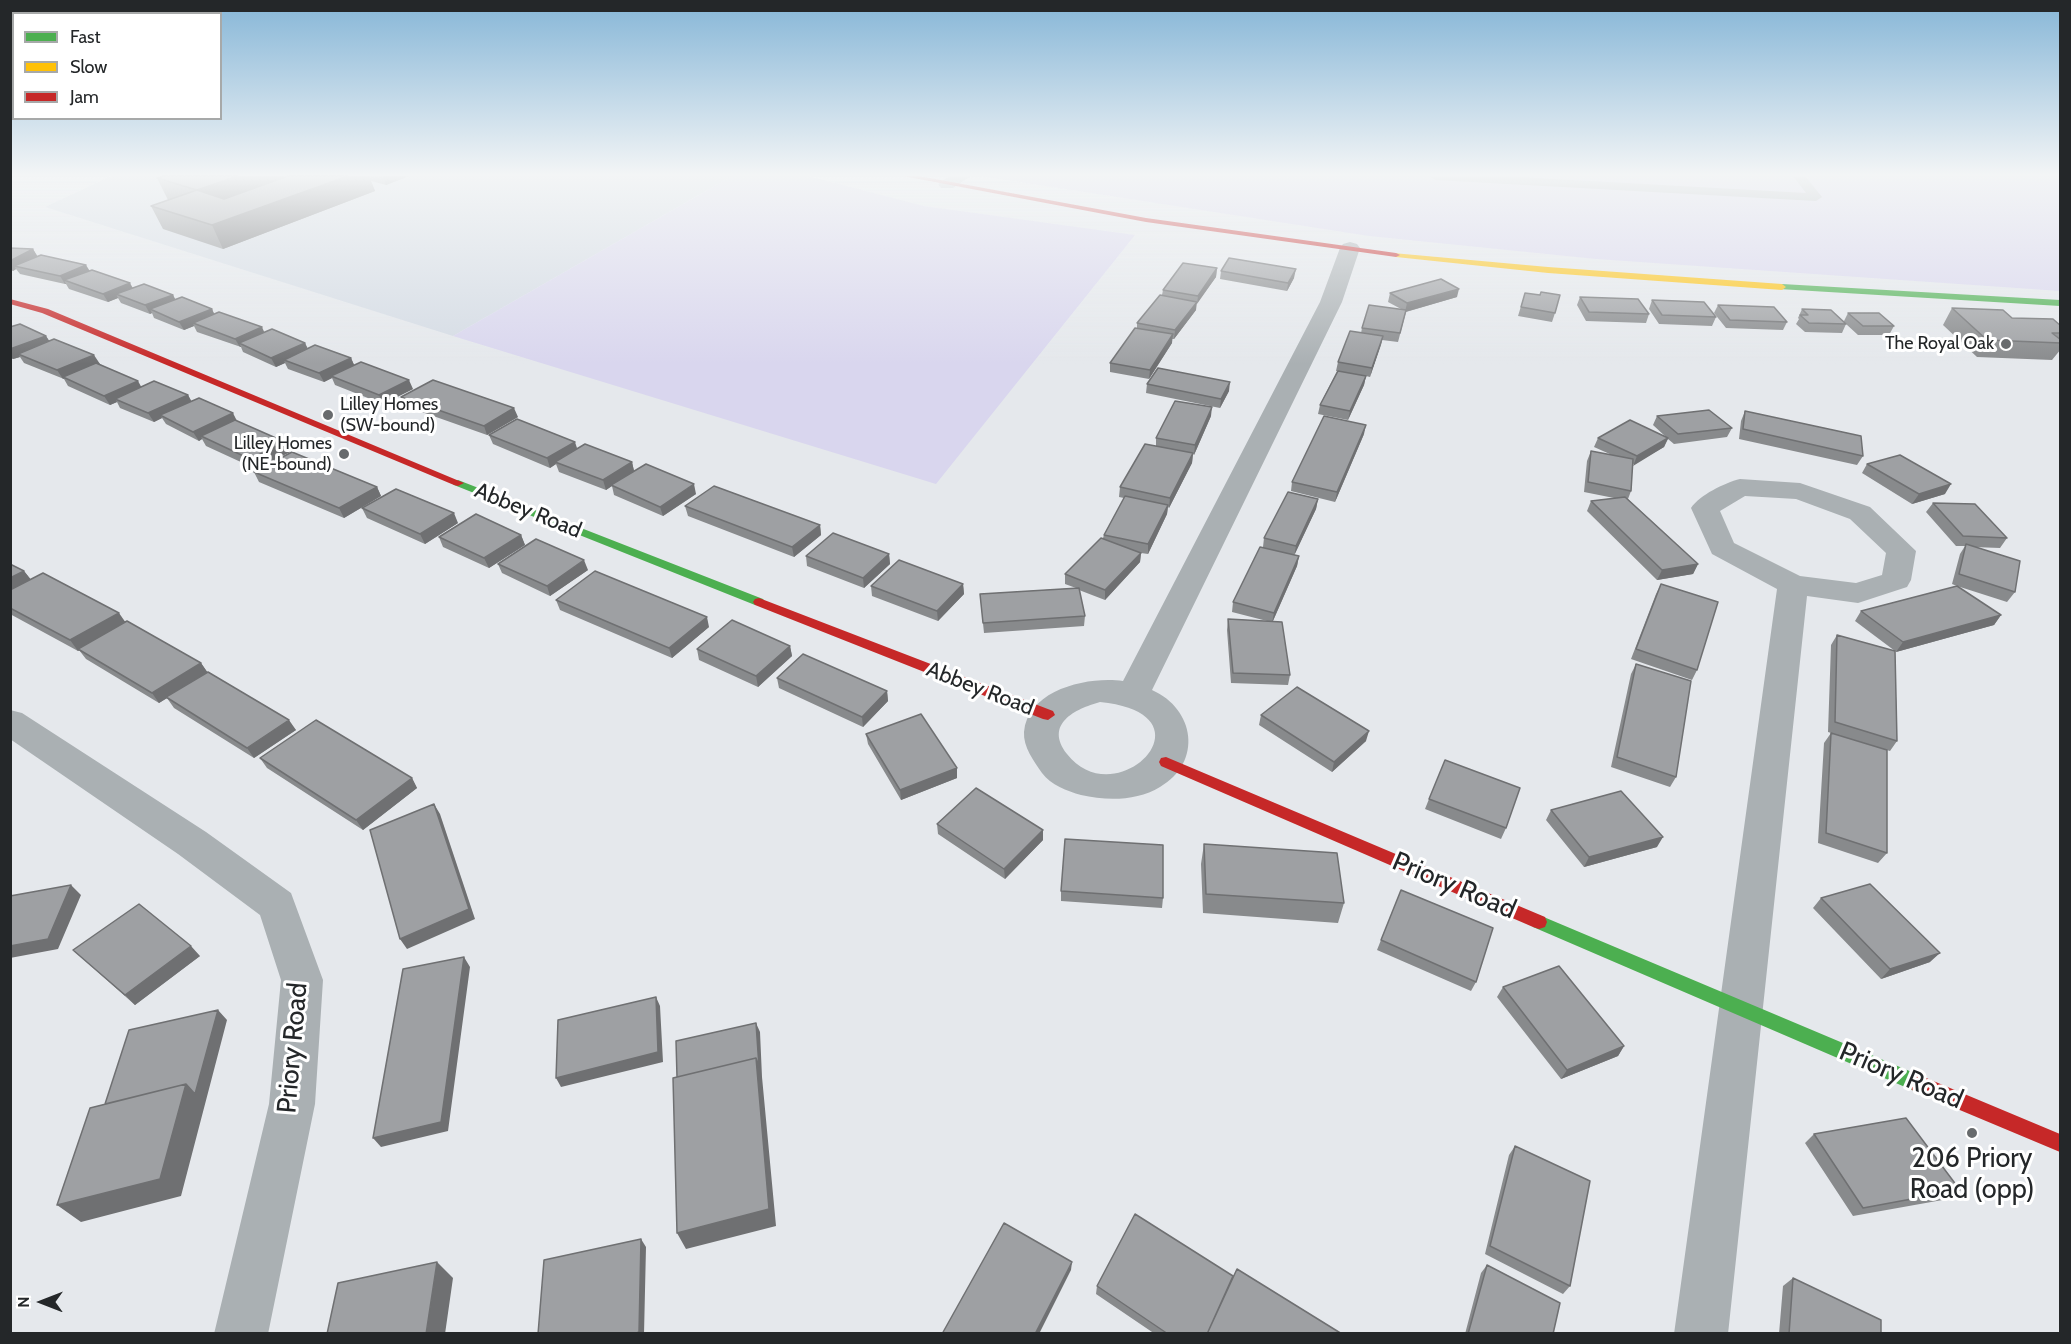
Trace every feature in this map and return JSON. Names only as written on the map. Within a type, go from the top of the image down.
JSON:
[{"type":"street","points":[[1285,239],[1588,274],[2061,303]]},
{"type":"street","points":[[1133,695],[1330,302],[1350,248]]},
{"type":"street","name":"Abbey Road","points":[[10,301],[45,311],[538,516],[1048,715]]},
{"type":"street","points":[[1740,487],[1800,491],[1860,513],[1901,551],[1896,580],[1858,593],[1793,585],[1722,548],[1705,507],[1740,487]]},
{"type":"street","points":[[1701,1334],[1793,585]]},
{"type":"street","name":"Abbey Road","points":[[1100,690],[1133,695],[1157,708],[1171,729],[1172,751],[1166,762],[1148,778],[1121,786],[1105,787],[1077,780],[1053,765],[1047,756],[1041,735],[1048,715],[1058,705],[1084,693],[1100,690]]},
{"type":"street","name":"Priory Road","points":[[10,722],[192,843],[277,905],[302,980],[302,991],[292,1104],[241,1334]]},
{"type":"street","name":"Priory Road","points":[[1166,762],[1741,1009],[2061,1143]]},
{"type":"shaded area","points":[[145,239],[623,239],[453,336]]},
{"type":"shaded area","points":[[623,239],[1132,239],[936,484],[453,336]]},
{"type":"shaded area","points":[[1396,239],[2060,239],[2060,291],[1596,259]]},
{"type":"building","points":[[10,248],[33,249],[10,261]]},
{"type":"building","points":[[41,255],[86,265],[60,276],[14,266]]},
{"type":"building","points":[[1229,258],[1296,269],[1288,283],[1221,271]]},
{"type":"building","points":[[1183,263],[1217,268],[1198,296],[1163,290]]},
{"type":"building","points":[[92,270],[130,283],[103,294],[64,280]]},
{"type":"building","points":[[1441,279],[1459,289],[1407,303],[1390,293]]},
{"type":"building","points":[[144,284],[173,295],[145,305],[116,294]]},
{"type":"building","points":[[1541,292],[1560,295],[1555,313],[1521,307],[1525,293],[1540,295]]},
{"type":"building","points":[[1160,295],[1197,302],[1175,330],[1137,323]]},
{"type":"building","points":[[182,297],[212,309],[179,322],[150,309]]},
{"type":"building","points":[[1580,297],[1638,299],[1649,314],[1589,312]]},
{"type":"building","points":[[1652,300],[1704,302],[1716,317],[1662,315]]},
{"type":"building","points":[[1369,305],[1406,310],[1400,333],[1362,328]]},
{"type":"building","points":[[1718,305],[1774,307],[1787,322],[1730,320]]},
{"type":"building","points":[[1952,308],[2003,310],[2012,318],[2053,319],[2061,326],[2061,333],[2052,333],[2061,340],[2061,343],[1987,340]]},
{"type":"building","points":[[1802,309],[1831,310],[1846,324],[1809,323],[1800,315],[1808,315]]},
{"type":"building","points":[[219,312],[262,327],[235,339],[193,323]]},
{"type":"building","points":[[1848,313],[1879,313],[1894,326],[1863,326]]},
{"type":"building","points":[[20,324],[46,336],[10,349],[10,327]]},
{"type":"building","points":[[1135,328],[1173,334],[1150,370],[1110,363]]},
{"type":"building","points":[[272,329],[305,343],[271,358],[239,343]]},
{"type":"building","points":[[1350,331],[1383,336],[1372,368],[1338,362]]},
{"type":"building","points":[[54,339],[94,355],[57,370],[18,354]]},
{"type":"building","points":[[315,345],[351,358],[319,373],[284,360]]},
{"type":"building","points":[[361,362],[409,380],[379,395],[331,376]]},
{"type":"building","points":[[96,363],[138,381],[104,396],[63,377]]},
{"type":"building","points":[[1158,368],[1230,382],[1221,399],[1147,384]]},
{"type":"building","points":[[1338,371],[1366,376],[1350,411],[1320,405]]},
{"type":"building","points":[[433,380],[514,408],[484,426],[401,397]]},
{"type":"building","points":[[154,381],[188,395],[148,413],[115,399]]},
{"type":"building","points":[[199,398],[233,413],[193,432],[160,415]]},
{"type":"building","points":[[1175,401],[1212,407],[1195,445],[1156,438]]},
{"type":"building","points":[[1709,410],[1732,428],[1678,434],[1657,416]]},
{"type":"building","points":[[1745,411],[1861,436],[1863,456],[1743,429]]},
{"type":"building","points":[[1324,416],[1366,425],[1337,492],[1292,482]]},
{"type":"building","points":[[517,419],[575,442],[547,458],[489,435]]},
{"type":"building","points":[[235,420],[285,442],[250,459],[201,436]]},
{"type":"building","points":[[1630,420],[1668,438],[1637,456],[1598,438]]},
{"type":"building","points":[[585,444],[632,462],[603,480],[555,462]]},
{"type":"building","points":[[1145,444],[1193,453],[1170,498],[1120,487]]},
{"type":"building","points":[[1591,451],[1633,459],[1631,491],[1588,482]]},
{"type":"building","points":[[292,452],[377,487],[339,508],[254,472]]},
{"type":"building","points":[[1900,455],[1951,484],[1919,494],[1867,464]]},
{"type":"building","points":[[646,464],[694,484],[660,507],[611,485]]},
{"type":"building","points":[[714,486],[820,525],[792,547],[685,506]]},
{"type":"building","points":[[396,489],[454,513],[420,534],[362,508]]},
{"type":"building","points":[[1288,492],[1318,499],[1296,546],[1264,538]]},
{"type":"building","points":[[1125,496],[1168,505],[1148,544],[1104,535]]},
{"type":"building","points":[[1625,497],[1698,564],[1662,570],[1591,501]]},
{"type":"building","points":[[1933,503],[1975,504],[2007,538],[1963,536]]},
{"type":"building","points":[[476,514],[521,535],[484,558],[439,537]]},
{"type":"building","points":[[833,533],[889,554],[863,578],[806,556]]},
{"type":"building","points":[[1101,538],[1141,553],[1105,590],[1065,574]]},
{"type":"building","points":[[536,539],[584,560],[547,586],[498,564]]},
{"type":"building","points":[[1966,544],[2020,561],[2015,592],[1959,574]]},
{"type":"building","points":[[1260,547],[1299,556],[1274,613],[1233,602]]},
{"type":"building","points":[[899,560],[963,584],[937,611],[871,586]]},
{"type":"building","points":[[10,564],[24,571],[10,578]]},
{"type":"building","points":[[595,571],[707,617],[669,648],[556,600]]},
{"type":"building","points":[[43,573],[119,613],[70,640],[10,608],[10,590]]},
{"type":"building","points":[[1661,584],[1718,602],[1697,670],[1636,649]]},
{"type":"building","points":[[1957,586],[2001,615],[1903,642],[1861,611]]},
{"type":"building","points":[[1079,588],[1085,616],[983,623],[980,594]]},
{"type":"building","points":[[1228,619],[1282,622],[1290,675],[1233,673]]},
{"type":"building","points":[[732,620],[790,646],[756,676],[697,649]]},
{"type":"building","points":[[127,621],[201,663],[152,693],[78,649]]},
{"type":"building","points":[[1837,635],[1895,651],[1897,741],[1835,722]]},
{"type":"building","points":[[803,654],[887,691],[862,717],[777,678]]},
{"type":"building","points":[[1636,664],[1691,681],[1676,777],[1617,757]]},
{"type":"building","points":[[208,672],[289,720],[247,748],[166,697]]},
{"type":"building","points":[[1297,687],[1369,731],[1334,762],[1261,715]]},
{"type":"building","points":[[921,714],[957,768],[900,790],[866,734]]},
{"type":"building","points":[[316,720],[412,778],[356,820],[260,758]]},
{"type":"building","points":[[1831,733],[1887,750],[1887,853],[1826,833]]},
{"type":"building","points":[[1445,760],[1520,788],[1506,828],[1429,799]]},
{"type":"building","points":[[976,788],[1043,830],[1004,869],[937,824]]},
{"type":"building","points":[[1621,791],[1663,837],[1589,857],[1551,810]]},
{"type":"building","points":[[434,804],[469,909],[400,939],[370,830]]},
{"type":"building","points":[[1065,839],[1163,845],[1163,898],[1061,891]]},
{"type":"building","points":[[1204,844],[1337,853],[1344,903],[1206,894]]},
{"type":"building","points":[[1870,884],[1940,953],[1890,969],[1821,898]]},
{"type":"building","points":[[71,885],[48,939],[10,946],[10,896]]},
{"type":"building","points":[[1401,890],[1493,928],[1476,982],[1381,940]]},
{"type":"building","points":[[139,904],[191,946],[125,995],[73,950]]},
{"type":"building","points":[[464,957],[441,1122],[373,1138],[403,969]]},
{"type":"building","points":[[1559,966],[1624,1046],[1567,1070],[1503,987]]},
{"type":"building","points":[[656,997],[658,1052],[556,1078],[558,1020]]},
{"type":"building","points":[[218,1010],[195,1094],[186,1084],[105,1104],[129,1030]]},
{"type":"building","points":[[756,1023],[759,1067],[756,1058],[677,1077],[676,1041]]},
{"type":"building","points":[[756,1058],[769,1209],[677,1233],[673,1078]]},
{"type":"building","points":[[186,1084],[160,1179],[57,1205],[90,1108]]},
{"type":"building","points":[[1906,1118],[1960,1190],[1863,1208],[1814,1134]]},
{"type":"building","points":[[1515,1146],[1590,1181],[1570,1286],[1490,1246]]},
{"type":"building","points":[[1135,1214],[1233,1276],[1207,1334],[1168,1334],[1097,1286]]},
{"type":"building","points":[[1004,1223],[1072,1262],[1035,1334],[942,1334]]},
{"type":"building","points":[[641,1239],[639,1332],[634,1334],[538,1334],[544,1260]]},
{"type":"building","points":[[437,1262],[426,1334],[327,1334],[338,1283]]},
{"type":"building","points":[[1487,1265],[1560,1303],[1553,1334],[1468,1334]]},
{"type":"building","points":[[1237,1269],[1342,1334],[1207,1334]]},
{"type":"building","points":[[1793,1278],[1881,1320],[1881,1334],[1789,1334]]},
{"type":"traffic: fast","points":[[1782,287],[2060,303]]},
{"type":"traffic: fast","points":[[458,483],[759,602]]},
{"type":"traffic: fast","points":[[1539,922],[1919,1084]]},
{"type":"traffic: slow","points":[[1396,255],[1548,270],[1782,287]]},
{"type":"traffic: jam","points":[[1280,239],[1396,255]]},
{"type":"traffic: jam","points":[[10,301],[45,311],[458,483]]},
{"type":"traffic: jam","points":[[759,602],[1048,715]]},
{"type":"traffic: jam","points":[[1166,762],[1539,922]]},
{"type":"traffic: jam","points":[[1919,1084],[2060,1143]]},
{"type":"place","name":"The Royal Oak","points":[[2006,344]]},
{"type":"place","name":"Lilley Homes (SW-bound)","points":[[328,415]]},
{"type":"place","name":"Lilley Homes (NE-bound)","points":[[344,454]]},
{"type":"place","name":"206 Priory Road (opp)","points":[[1972,1133]]}]
